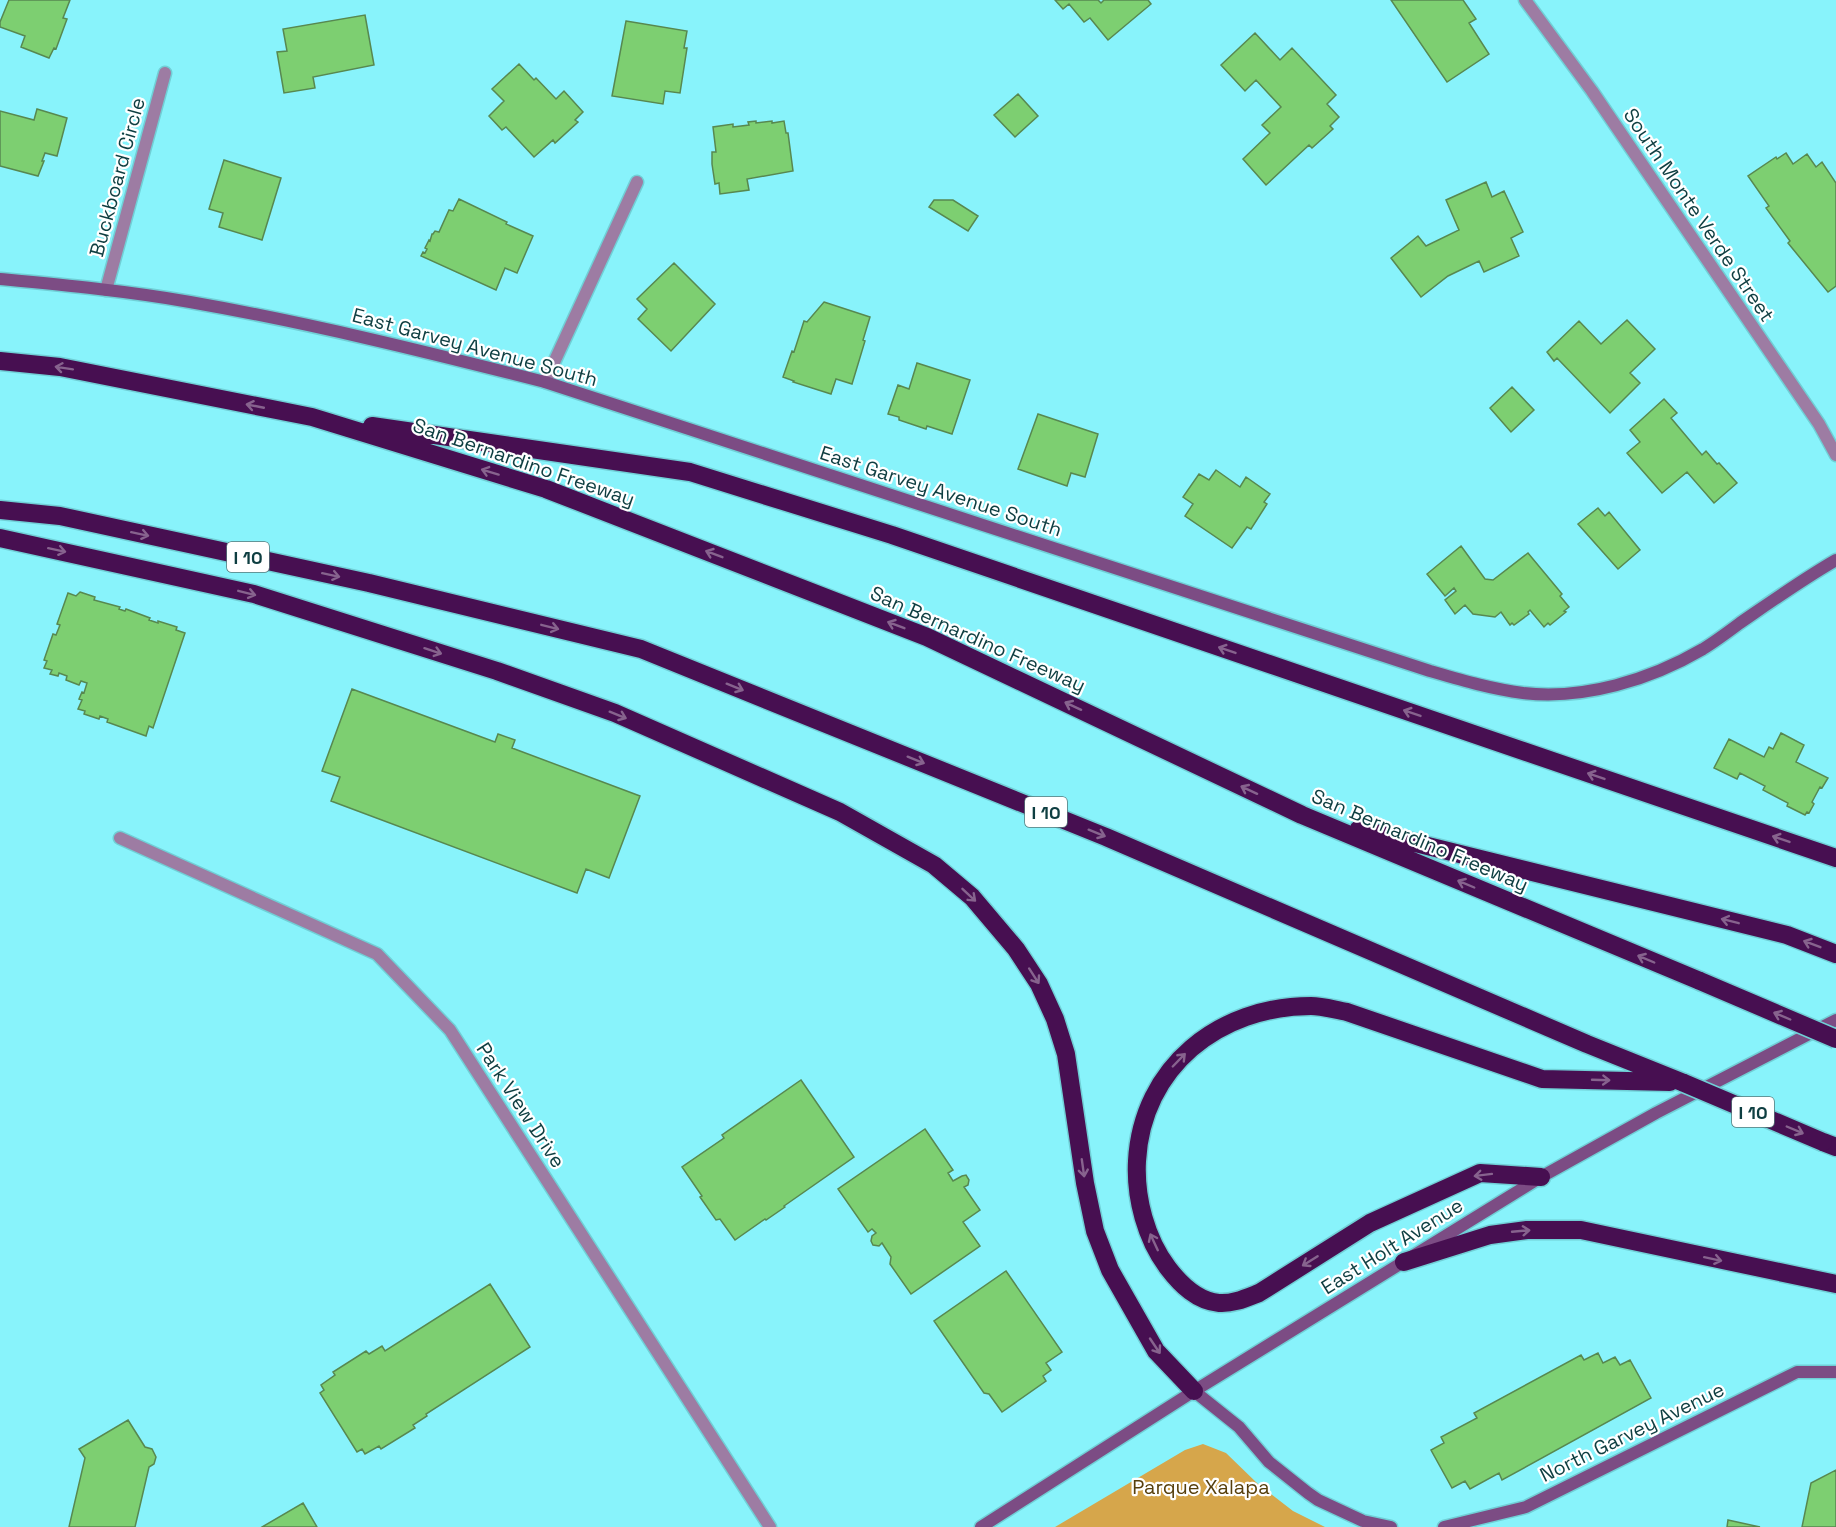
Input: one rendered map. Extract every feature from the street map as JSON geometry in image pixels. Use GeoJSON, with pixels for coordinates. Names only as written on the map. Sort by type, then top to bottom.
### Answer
{"type":"FeatureCollection","features":[{"type":"Feature","properties":{"kind":"highway","name":"San Bernardino Freeway"},"geometry":{"type":"LineString","coordinates":[[0,361],[60,367],[312,417],[546,489],[927,637],[1302,815],[1836,1039]]}},
{"type":"Feature","properties":{"kind":"highway"},"geometry":{"type":"LineString","coordinates":[[312,417],[690,472],[903,539],[1836,858]]}},
{"type":"Feature","properties":{"kind":"highway","name":"I 10"},"geometry":{"type":"LineString","coordinates":[[0,510],[60,516],[345,578],[641,649],[1106,837],[1587,1044],[1829,1145]]}},
{"type":"Feature","properties":{"kind":"highway"},"geometry":{"type":"LineString","coordinates":[[0,537],[254,594],[497,671],[615,713],[840,812],[934,865],[972,897],[1016,949],[1040,984],[1066,1054],[1085,1183],[1095,1231],[1102,1251],[1110,1270],[1156,1351],[1194,1390]]}},
{"type":"Feature","properties":{"kind":"highway"},"geometry":{"type":"LineString","coordinates":[[1302,815],[1787,935],[1836,954]]}},
{"type":"Feature","properties":{"kind":"highway"},"geometry":{"type":"LineString","coordinates":[[1541,1177],[1480,1173],[1370,1223],[1258,1293],[1241,1300],[1220,1303],[1206,1300],[1189,1291],[1164,1262],[1147,1226],[1136,1178],[1140,1132],[1150,1103],[1176,1062],[1200,1040],[1221,1027],[1251,1014],[1281,1007],[1313,1005],[1347,1012],[1542,1078],[1684,1083]]}},
{"type":"Feature","properties":{"kind":"highway"},"geometry":{"type":"LineString","coordinates":[[1404,1262],[1490,1235],[1527,1230],[1581,1230],[1836,1284]]}},
{"type":"Feature","properties":{"kind":"street","name":"South Monte Verde Street"},"geometry":{"type":"LineString","coordinates":[[1525,0],[1612,121],[1819,424],[1836,454]]}},
{"type":"Feature","properties":{"kind":"street","name":"Buckboard Circle"},"geometry":{"type":"LineString","coordinates":[[106,290],[165,73]]}},
{"type":"Feature","properties":{"kind":"street"},"geometry":{"type":"LineString","coordinates":[[545,382],[637,182]]}},
{"type":"Feature","properties":{"kind":"street","name":"East Garvey Avenue South"},"geometry":{"type":"LineString","coordinates":[[0,279],[187,301],[341,331],[545,382],[1476,685],[1524,693],[1573,693],[1623,683],[1663,670],[1703,649],[1836,560]]}},
{"type":"Feature","properties":{"kind":"street","name":"Park View Drive"},"geometry":{"type":"LineString","coordinates":[[120,837],[378,954],[456,1040],[770,1527]]}},
{"type":"Feature","properties":{"kind":"street","name":"East Holt Avenue"},"geometry":{"type":"LineString","coordinates":[[981,1527],[1194,1390],[1541,1177],[1656,1113],[1836,1020]]}},
{"type":"Feature","properties":{"kind":"street","name":"North Garvey Avenue"},"geometry":{"type":"LineString","coordinates":[[1444,1527],[1526,1507],[1797,1372],[1836,1372]]}},
{"type":"Feature","properties":{"kind":"street"},"geometry":{"type":"LineString","coordinates":[[1194,1390],[1239,1427],[1269,1462],[1313,1497],[1363,1521],[1391,1527]]}},
{"type":"Feature","properties":{"kind":"green space","name":"Parque Xalapa"},"geometry":{"type":"Polygon","coordinates":[[[1203,1444],[1226,1453],[1258,1484],[1293,1511],[1325,1527],[1055,1527],[1185,1450],[1203,1444]]]}},
{"type":"Feature","properties":{"kind":"building"},"geometry":{"type":"Polygon","coordinates":[[[9,0],[70,0],[63,18],[67,19],[56,49],[54,48],[49,58],[21,47],[25,36],[0,27],[9,0]]]}},
{"type":"Feature","properties":{"kind":"building"},"geometry":{"type":"Polygon","coordinates":[[[1055,0],[1098,0],[1101,3],[1104,0],[1148,0],[1151,4],[1108,40],[1090,18],[1084,22],[1069,4],[1063,9],[1055,0]]]}},
{"type":"Feature","properties":{"kind":"building"},"geometry":{"type":"Polygon","coordinates":[[[1391,0],[1463,0],[1476,19],[1469,23],[1489,54],[1447,82],[1391,0]]]}},
{"type":"Feature","properties":{"kind":"building"},"geometry":{"type":"Polygon","coordinates":[[[365,15],[374,65],[313,77],[315,88],[284,93],[277,52],[287,51],[283,29],[365,15]]]}},
{"type":"Feature","properties":{"kind":"building"},"geometry":{"type":"Polygon","coordinates":[[[626,21],[687,31],[684,48],[687,48],[680,93],[665,91],[663,104],[612,96],[626,21]]]}},
{"type":"Feature","properties":{"kind":"building"},"geometry":{"type":"Polygon","coordinates":[[[1255,33],[1280,60],[1292,48],[1336,95],[1327,104],[1339,117],[1330,126],[1333,129],[1312,148],[1309,145],[1266,185],[1243,159],[1270,133],[1262,125],[1281,107],[1256,80],[1245,91],[1221,65],[1255,33]]]}},
{"type":"Feature","properties":{"kind":"building"},"geometry":{"type":"Polygon","coordinates":[[[519,64],[556,99],[564,91],[583,112],[575,120],[578,122],[555,143],[553,140],[534,157],[506,127],[502,130],[489,116],[504,101],[492,89],[519,64]]]}},
{"type":"Feature","properties":{"kind":"building"},"geometry":{"type":"Polygon","coordinates":[[[1018,94],[1038,116],[1015,137],[994,115],[1018,94]]]}},
{"type":"Feature","properties":{"kind":"building"},"geometry":{"type":"Polygon","coordinates":[[[37,109],[67,118],[57,156],[45,153],[38,176],[0,166],[0,111],[34,120],[37,109]]]}},
{"type":"Feature","properties":{"kind":"building"},"geometry":{"type":"Polygon","coordinates":[[[756,121],[756,123],[772,121],[772,123],[784,121],[786,133],[788,133],[793,171],[747,179],[749,190],[720,194],[719,183],[715,184],[712,164],[712,152],[716,152],[713,127],[733,124],[733,127],[749,125],[748,122],[756,121]]]}},
{"type":"Feature","properties":{"kind":"building"},"geometry":{"type":"Polygon","coordinates":[[[1786,153],[1793,164],[1807,154],[1816,167],[1822,162],[1836,183],[1836,286],[1828,292],[1788,243],[1790,241],[1766,208],[1769,206],[1748,176],[1786,153]]]}},
{"type":"Feature","properties":{"kind":"building"},"geometry":{"type":"Polygon","coordinates":[[[224,160],[281,178],[262,240],[219,227],[223,213],[209,209],[224,160]]]}},
{"type":"Feature","properties":{"kind":"building"},"geometry":{"type":"Polygon","coordinates":[[[1486,182],[1492,197],[1504,191],[1523,232],[1511,238],[1519,256],[1484,272],[1479,261],[1448,276],[1421,297],[1391,258],[1418,236],[1426,246],[1459,230],[1446,200],[1486,182]]]}},
{"type":"Feature","properties":{"kind":"building"},"geometry":{"type":"Polygon","coordinates":[[[459,199],[533,236],[517,273],[505,268],[496,290],[421,256],[427,249],[425,248],[432,234],[435,231],[439,232],[449,210],[453,211],[459,199]]]}},
{"type":"Feature","properties":{"kind":"building"},"geometry":{"type":"Polygon","coordinates":[[[934,200],[953,200],[978,216],[968,231],[929,207],[934,200]]]}},
{"type":"Feature","properties":{"kind":"building"},"geometry":{"type":"Polygon","coordinates":[[[674,263],[715,304],[671,351],[638,319],[647,309],[637,299],[674,263]]]}},
{"type":"Feature","properties":{"kind":"building"},"geometry":{"type":"Polygon","coordinates":[[[824,302],[870,317],[852,384],[836,379],[831,394],[783,377],[804,321],[807,322],[824,302]]]}},
{"type":"Feature","properties":{"kind":"building"},"geometry":{"type":"Polygon","coordinates":[[[1627,320],[1655,349],[1630,373],[1640,383],[1610,413],[1557,358],[1554,361],[1547,352],[1579,321],[1601,344],[1627,320]]]}},
{"type":"Feature","properties":{"kind":"building"},"geometry":{"type":"Polygon","coordinates":[[[917,363],[970,380],[952,434],[927,426],[926,429],[888,414],[898,385],[909,389],[917,363]]]}},
{"type":"Feature","properties":{"kind":"building"},"geometry":{"type":"Polygon","coordinates":[[[1512,387],[1534,410],[1511,432],[1490,408],[1512,387]]]}},
{"type":"Feature","properties":{"kind":"building"},"geometry":{"type":"Polygon","coordinates":[[[1664,399],[1677,413],[1671,418],[1702,455],[1706,451],[1737,483],[1714,503],[1687,472],[1662,493],[1627,453],[1640,442],[1630,430],[1664,399]]]}},
{"type":"Feature","properties":{"kind":"building"},"geometry":{"type":"Polygon","coordinates":[[[1038,414],[1098,434],[1085,477],[1071,473],[1067,486],[1018,469],[1038,414]]]}},
{"type":"Feature","properties":{"kind":"building"},"geometry":{"type":"Polygon","coordinates":[[[1216,470],[1240,487],[1246,477],[1270,494],[1264,502],[1267,504],[1251,529],[1247,527],[1232,548],[1185,516],[1193,504],[1183,497],[1199,474],[1209,480],[1216,470]]]}},
{"type":"Feature","properties":{"kind":"building"},"geometry":{"type":"Polygon","coordinates":[[[1598,508],[1605,516],[1609,512],[1640,550],[1618,569],[1578,524],[1598,508]]]}},
{"type":"Feature","properties":{"kind":"building"},"geometry":{"type":"Polygon","coordinates":[[[1461,546],[1485,579],[1493,580],[1528,553],[1562,594],[1560,596],[1569,607],[1550,625],[1548,623],[1544,627],[1530,610],[1529,614],[1514,625],[1512,623],[1510,625],[1501,612],[1495,617],[1473,614],[1465,605],[1455,614],[1445,600],[1456,591],[1454,588],[1445,596],[1427,574],[1461,546]]]}},
{"type":"Feature","properties":{"kind":"building"},"geometry":{"type":"Polygon","coordinates":[[[80,592],[95,597],[94,600],[150,618],[149,620],[177,627],[176,630],[185,633],[153,728],[149,726],[146,736],[107,722],[108,719],[100,716],[99,719],[84,714],[85,711],[78,709],[82,700],[79,699],[87,683],[81,681],[79,685],[66,680],[67,676],[59,673],[58,676],[50,674],[52,670],[44,668],[47,661],[44,660],[53,634],[56,635],[60,625],[57,624],[68,593],[76,596],[80,592]]]}},
{"type":"Feature","properties":{"kind":"building"},"geometry":{"type":"Polygon","coordinates":[[[352,689],[495,742],[498,734],[515,740],[512,748],[640,796],[609,878],[586,869],[577,893],[331,801],[340,777],[322,771],[352,689]]]}},
{"type":"Feature","properties":{"kind":"building"},"geometry":{"type":"Polygon","coordinates":[[[1781,733],[1804,745],[1796,762],[1828,778],[1822,788],[1820,787],[1809,813],[1805,815],[1763,790],[1765,786],[1740,773],[1737,779],[1714,768],[1729,739],[1764,757],[1769,747],[1773,749],[1781,733]]]}},
{"type":"Feature","properties":{"kind":"building"},"geometry":{"type":"Polygon","coordinates":[[[801,1080],[854,1157],[735,1240],[720,1219],[716,1220],[682,1167],[724,1138],[722,1135],[801,1080]]]}},
{"type":"Feature","properties":{"kind":"building"},"geometry":{"type":"Polygon","coordinates":[[[925,1129],[953,1170],[948,1173],[953,1181],[966,1175],[969,1180],[968,1185],[964,1187],[980,1210],[963,1222],[980,1246],[911,1294],[890,1264],[891,1257],[882,1243],[879,1246],[873,1245],[872,1236],[876,1233],[872,1229],[868,1232],[838,1189],[925,1129]]]}},
{"type":"Feature","properties":{"kind":"building"},"geometry":{"type":"Polygon","coordinates":[[[1006,1271],[1062,1352],[1046,1363],[1051,1370],[1043,1376],[1046,1381],[1002,1412],[989,1394],[984,1393],[934,1321],[1006,1271]]]}},
{"type":"Feature","properties":{"kind":"building"},"geometry":{"type":"Polygon","coordinates":[[[490,1284],[530,1347],[426,1414],[427,1416],[413,1425],[415,1428],[381,1449],[379,1446],[365,1454],[362,1449],[357,1452],[320,1393],[324,1390],[321,1385],[335,1375],[333,1372],[366,1351],[369,1354],[382,1346],[385,1351],[490,1284]]]}},
{"type":"Feature","properties":{"kind":"building"},"geometry":{"type":"Polygon","coordinates":[[[1598,1353],[1603,1363],[1615,1357],[1620,1365],[1630,1360],[1651,1398],[1502,1480],[1499,1473],[1470,1489],[1465,1481],[1452,1488],[1431,1450],[1444,1443],[1441,1437],[1477,1418],[1474,1413],[1581,1355],[1584,1360],[1598,1353]]]}},
{"type":"Feature","properties":{"kind":"building"},"geometry":{"type":"Polygon","coordinates":[[[128,1420],[145,1447],[152,1449],[156,1457],[154,1464],[149,1467],[135,1527],[69,1527],[85,1458],[79,1449],[128,1420]]]}},
{"type":"Feature","properties":{"kind":"building"},"geometry":{"type":"Polygon","coordinates":[[[1836,1470],[1836,1527],[1802,1527],[1811,1483],[1836,1470]]]}},
{"type":"Feature","properties":{"kind":"building"},"geometry":{"type":"Polygon","coordinates":[[[303,1503],[317,1527],[262,1527],[303,1503]]]}},
{"type":"Feature","properties":{"kind":"building"},"geometry":{"type":"Polygon","coordinates":[[[1728,1520],[1760,1527],[1727,1527],[1728,1520]]]}}]}
